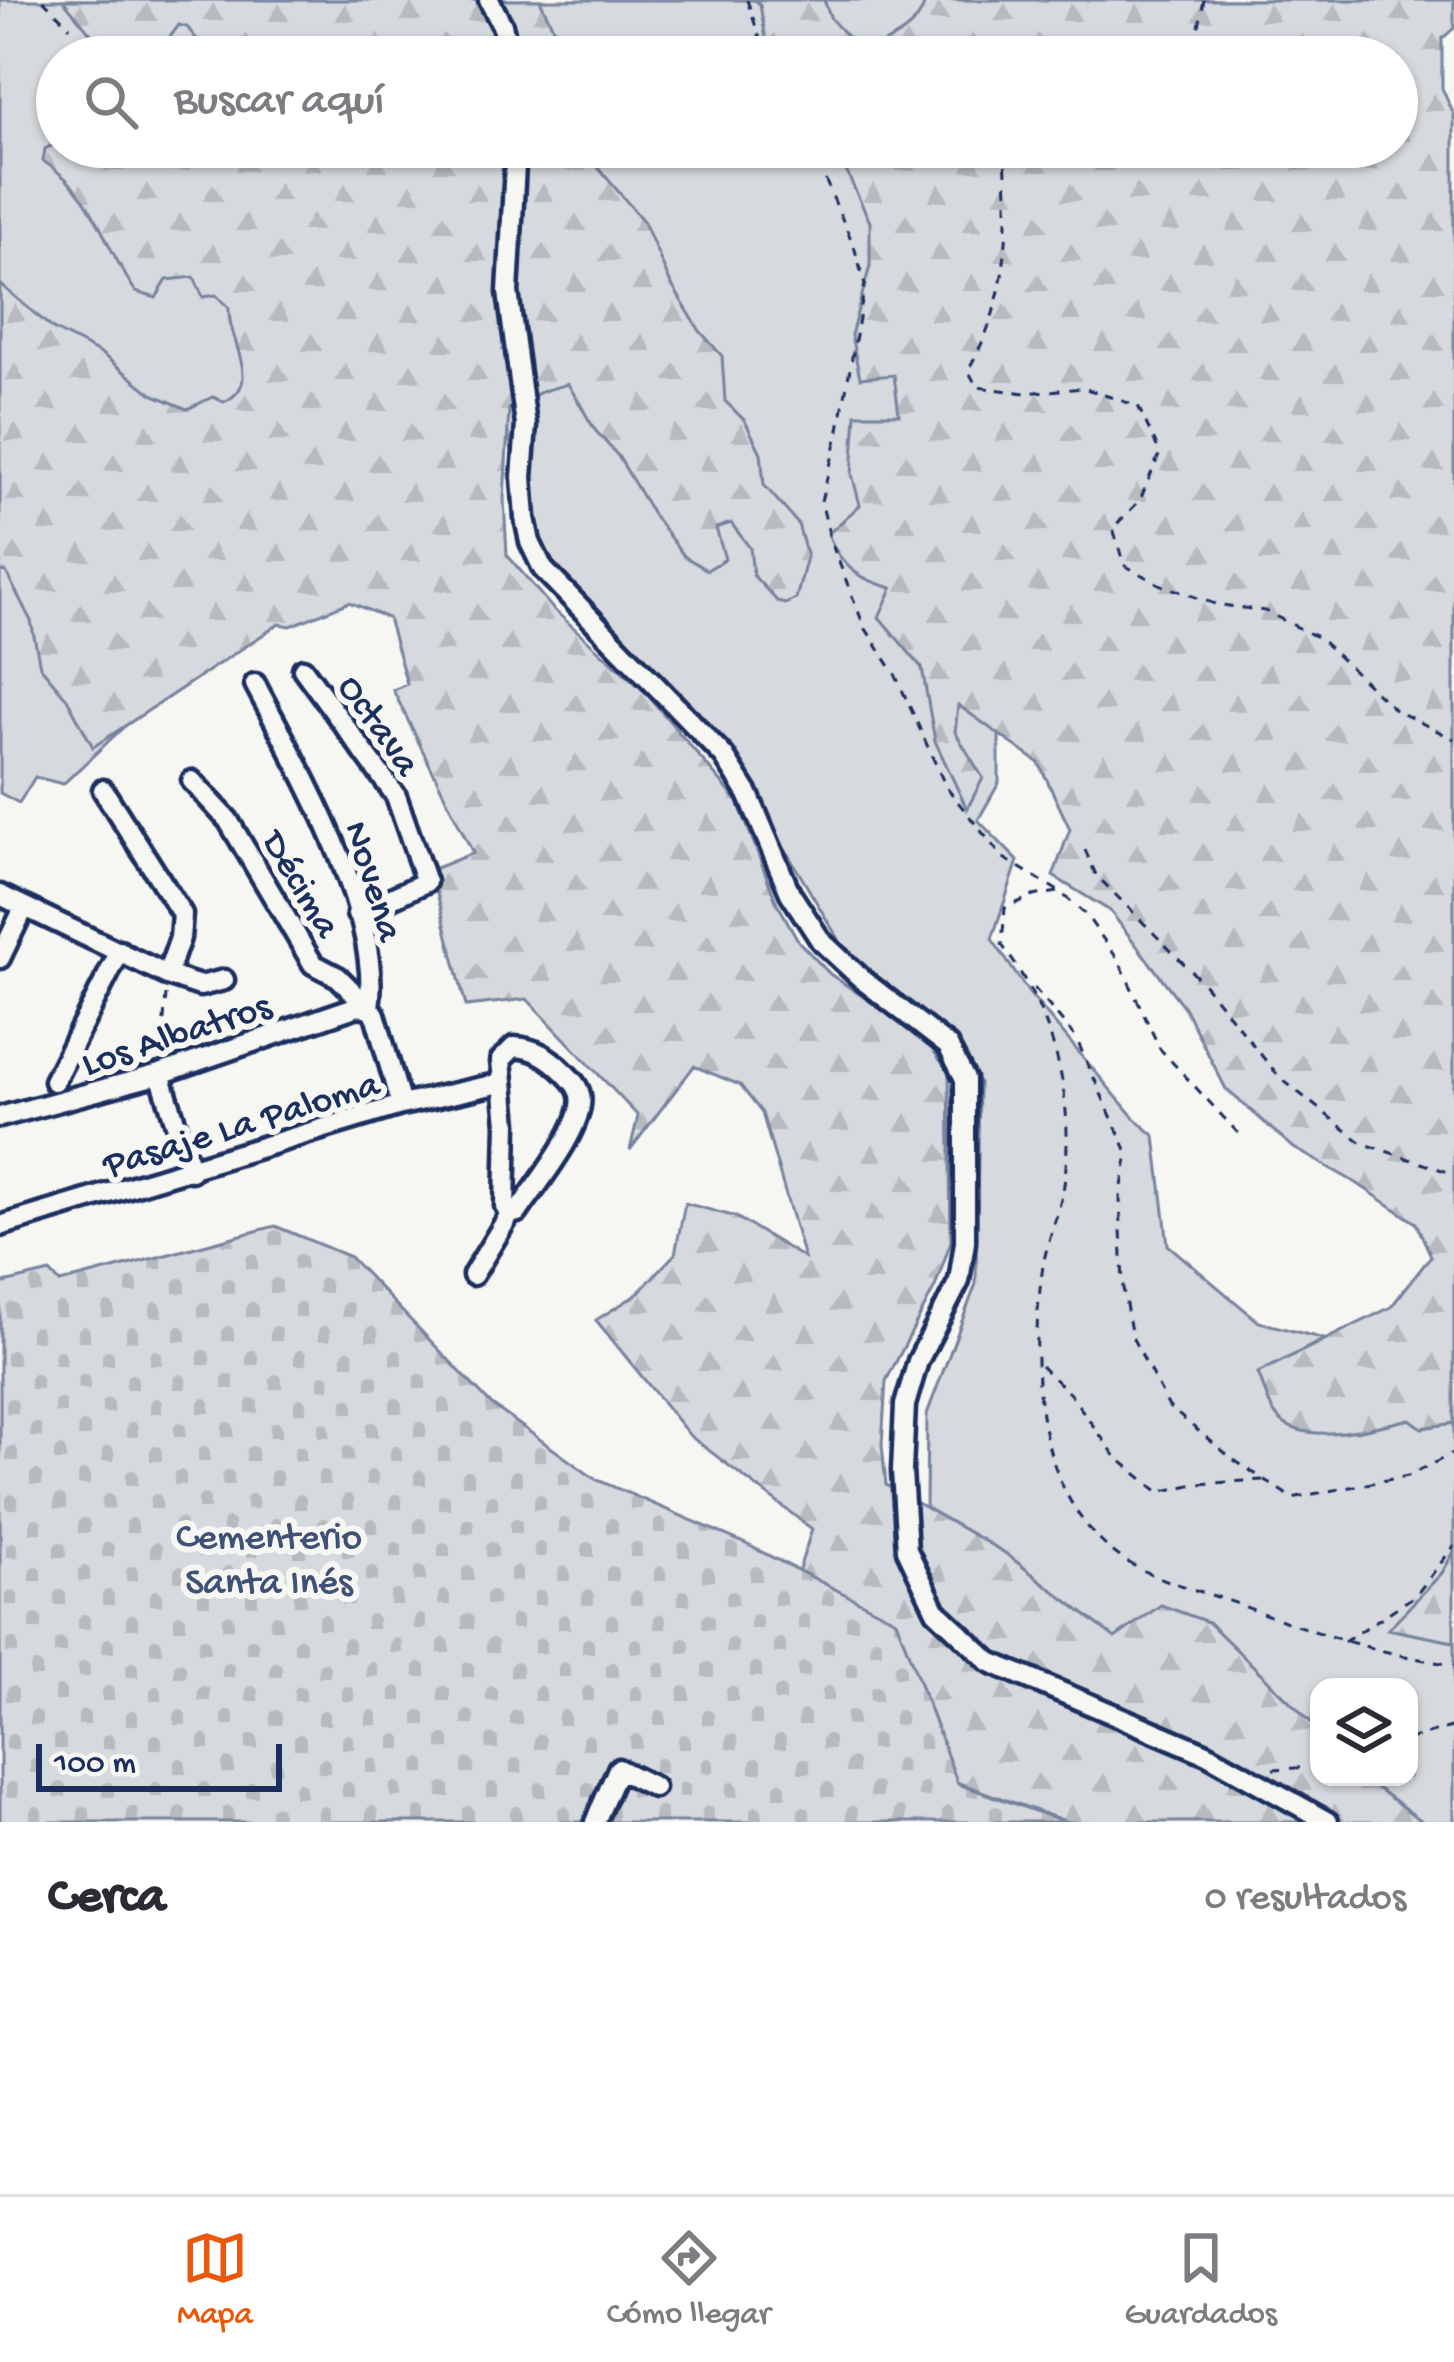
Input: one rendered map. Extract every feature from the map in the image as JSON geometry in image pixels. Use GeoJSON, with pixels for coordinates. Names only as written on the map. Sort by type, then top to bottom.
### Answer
{"type":"FeatureCollection","features":[{"type":"Feature","properties":{"kind":"street"},"geometry":{"type":"LineString","coordinates":[[489,0],[505,36]]}},
{"type":"Feature","properties":{"kind":"street"},"geometry":{"type":"LineString","coordinates":[[515,168],[508,292],[526,425],[522,477],[530,542],[543,569],[724,756],[748,794],[790,893],[821,941],[948,1046],[964,1079],[965,1219],[959,1280],[918,1361],[905,1405],[902,1471],[908,1550],[936,1611],[991,1662],[1207,1754],[1320,1816]]}},
{"type":"Feature","properties":{"kind":"street","name":"Octava"},"geometry":{"type":"LineString","coordinates":[[303,669],[396,796],[426,882],[357,914]]}},
{"type":"Feature","properties":{"kind":"street","name":"Novena"},"geometry":{"type":"LineString","coordinates":[[255,684],[322,814],[348,879],[373,980],[369,1008],[401,1105]]}},
{"type":"Feature","properties":{"kind":"street","name":"Décima"},"geometry":{"type":"LineString","coordinates":[[192,781],[228,820],[313,964],[338,977],[369,1008]]}},
{"type":"Feature","properties":{"kind":"street"},"geometry":{"type":"LineString","coordinates":[[103,790],[182,914],[167,975]]}},
{"type":"Feature","properties":{"kind":"street"},"geometry":{"type":"LineString","coordinates":[[0,895],[167,975],[200,986],[224,980]]}},
{"type":"Feature","properties":{"kind":"street"},"geometry":{"type":"LineString","coordinates":[[0,958],[24,908]]}},
{"type":"Feature","properties":{"kind":"street"},"geometry":{"type":"LineString","coordinates":[[54,1081],[120,951]]}},
{"type":"Feature","properties":{"kind":"street","name":"Los Albatros"},"geometry":{"type":"LineString","coordinates":[[0,1117],[160,1074],[358,1006],[369,1008]]}},
{"type":"Feature","properties":{"kind":"street"},"geometry":{"type":"LineString","coordinates":[[473,1275],[510,1214],[518,1212],[571,1132],[581,1098],[566,1074],[547,1057],[514,1047],[501,1060],[500,1083],[507,1124],[505,1206],[510,1214]]}},
{"type":"Feature","properties":{"kind":"street"},"geometry":{"type":"LineString","coordinates":[[160,1074],[191,1172]]}},
{"type":"Feature","properties":{"kind":"street","name":"Pasaje La Paloma"},"geometry":{"type":"LineString","coordinates":[[0,1226],[401,1105],[500,1083]]}},
{"type":"Feature","properties":{"kind":"street"},"geometry":{"type":"LineString","coordinates":[[595,1822],[618,1769],[654,1787]]}},
{"type":"Feature","properties":{"kind":"path"},"geometry":{"type":"LineString","coordinates":[[43,0],[70,28]]}},
{"type":"Feature","properties":{"kind":"path"},"geometry":{"type":"LineString","coordinates":[[747,0],[759,36]]}},
{"type":"Feature","properties":{"kind":"path"},"geometry":{"type":"LineString","coordinates":[[1202,36],[1204,0]]}},
{"type":"Feature","properties":{"kind":"path"},"geometry":{"type":"LineString","coordinates":[[820,168],[865,285],[821,501],[831,542],[864,626],[895,674],[946,787],[1002,857],[1060,892],[1086,915],[1119,961],[1160,1049],[1239,1133]]}},
{"type":"Feature","properties":{"kind":"path"},"geometry":{"type":"LineString","coordinates":[[1006,168],[1007,255],[990,333],[968,370],[977,387],[1025,393],[1084,388],[1138,406],[1160,453],[1140,500],[1113,528],[1124,565],[1159,584],[1215,604],[1265,611],[1319,638],[1395,710],[1454,739]]}},
{"type":"Feature","properties":{"kind":"path"},"geometry":{"type":"LineString","coordinates":[[1085,850],[1096,875],[1204,982],[1279,1077],[1362,1143],[1454,1174]]}},
{"type":"Feature","properties":{"kind":"path"},"geometry":{"type":"LineString","coordinates":[[1060,892],[1033,896],[1005,908],[1002,945],[1076,1038],[1128,1154],[1120,1197],[1123,1288],[1132,1337],[1168,1407],[1292,1498],[1408,1476],[1454,1454]]}},
{"type":"Feature","properties":{"kind":"path"},"geometry":{"type":"LineString","coordinates":[[160,1074],[167,975]]}},
{"type":"Feature","properties":{"kind":"path"},"geometry":{"type":"LineString","coordinates":[[1029,982],[1051,1030],[1067,1117],[1064,1181],[1043,1265],[1040,1364],[1043,1430],[1068,1497],[1093,1536],[1132,1565],[1344,1642],[1454,1665]]}},
{"type":"Feature","properties":{"kind":"path"},"geometry":{"type":"LineString","coordinates":[[1040,1364],[1071,1395],[1116,1457],[1160,1492],[1195,1484],[1265,1480]]}},
{"type":"Feature","properties":{"kind":"path"},"geometry":{"type":"LineString","coordinates":[[1344,1642],[1416,1595],[1454,1546]]}},
{"type":"Feature","properties":{"kind":"path"},"geometry":{"type":"LineString","coordinates":[[1418,1736],[1454,1726]]}},
{"type":"Feature","properties":{"kind":"path"},"geometry":{"type":"LineString","coordinates":[[1266,1770],[1310,1768]]}},
{"type":"Feature","properties":{"kind":"green space"},"geometry":{"type":"Polygon","coordinates":[[[0,0],[1386,0],[1277,36],[36,36],[36,168],[1000,168],[999,783],[978,820],[1018,861],[992,939],[1029,993],[1135,1119],[1155,1136],[1168,1245],[1259,1322],[1324,1339],[1259,1373],[1357,1431],[1410,1419],[1422,1428],[1454,1423],[1454,1552],[1442,1573],[1389,1629],[1454,1642],[1454,1822],[1423,1822],[1374,1786],[1418,1786],[1418,1678],[1310,1678],[1310,1721],[1208,1622],[1115,1639],[1005,1553],[926,1508],[927,1414],[976,1284],[979,1082],[935,1022],[846,952],[730,757],[548,569],[529,523],[503,412],[144,708],[63,784],[35,777],[19,803],[0,793],[0,0]]]}},
{"type":"Feature","properties":{"kind":"green space"},"geometry":{"type":"Polygon","coordinates":[[[63,0],[540,0],[557,36],[194,36],[179,25],[171,36],[93,36],[63,0]]]}},
{"type":"Feature","properties":{"kind":"green space"},"geometry":{"type":"Polygon","coordinates":[[[755,0],[824,0],[831,19],[846,36],[765,36],[755,0]]]}},
{"type":"Feature","properties":{"kind":"green space"},"geometry":{"type":"Polygon","coordinates":[[[925,0],[1454,0],[1454,28],[1442,39],[1442,88],[1454,115],[1454,1423],[1422,1428],[1410,1419],[1322,1433],[1290,1427],[1278,1418],[1258,1373],[1391,1307],[1431,1256],[1416,1223],[1294,1148],[1226,1089],[1184,1007],[1110,911],[1053,876],[1070,829],[1039,763],[958,705],[955,732],[983,778],[967,809],[935,741],[922,668],[879,617],[892,588],[852,570],[828,534],[860,505],[852,474],[856,414],[899,414],[894,375],[860,378],[851,335],[870,266],[870,222],[845,168],[1418,168],[1418,36],[896,36],[917,19],[925,0]]]}},
{"type":"Feature","properties":{"kind":"green space"},"geometry":{"type":"Polygon","coordinates":[[[53,168],[598,168],[644,222],[670,282],[700,331],[722,356],[725,401],[745,421],[761,453],[764,485],[798,524],[807,557],[796,599],[778,602],[753,575],[750,548],[731,523],[716,528],[725,559],[707,570],[684,556],[568,384],[509,409],[504,500],[507,555],[553,609],[644,691],[738,802],[776,901],[799,942],[830,974],[926,1040],[949,1073],[951,1241],[935,1287],[886,1381],[882,1445],[886,1485],[1005,1553],[1115,1638],[1161,1605],[1208,1622],[1310,1721],[1310,1786],[1374,1786],[1423,1822],[1068,1822],[956,1782],[778,1634],[812,1529],[690,1436],[596,1320],[636,1295],[675,1254],[685,1203],[736,1217],[804,1258],[762,1113],[740,1085],[694,1066],[630,1150],[638,1116],[527,999],[466,1006],[431,870],[473,853],[393,690],[407,684],[388,618],[349,602],[291,626],[279,624],[93,747],[66,697],[40,666],[31,621],[6,572],[0,571],[0,284],[53,329],[103,355],[152,394],[187,409],[213,397],[224,402],[236,394],[243,373],[229,308],[216,295],[203,297],[194,277],[167,280],[156,298],[136,292],[76,189],[53,168]]]}},
{"type":"Feature","properties":{"kind":"green space","name":"Cementerio Santa Inés"},"geometry":{"type":"Polygon","coordinates":[[[275,1226],[350,1257],[492,1405],[595,1479],[742,1542],[896,1620],[958,1784],[1066,1822],[0,1822],[0,1284],[50,1272],[60,1283],[275,1226]]]}},
{"type":"Feature","properties":{"kind":"green space"},"geometry":{"type":"Polygon","coordinates":[[[1454,1552],[1454,1642],[1388,1629],[1442,1573],[1454,1552]]]}}]}
